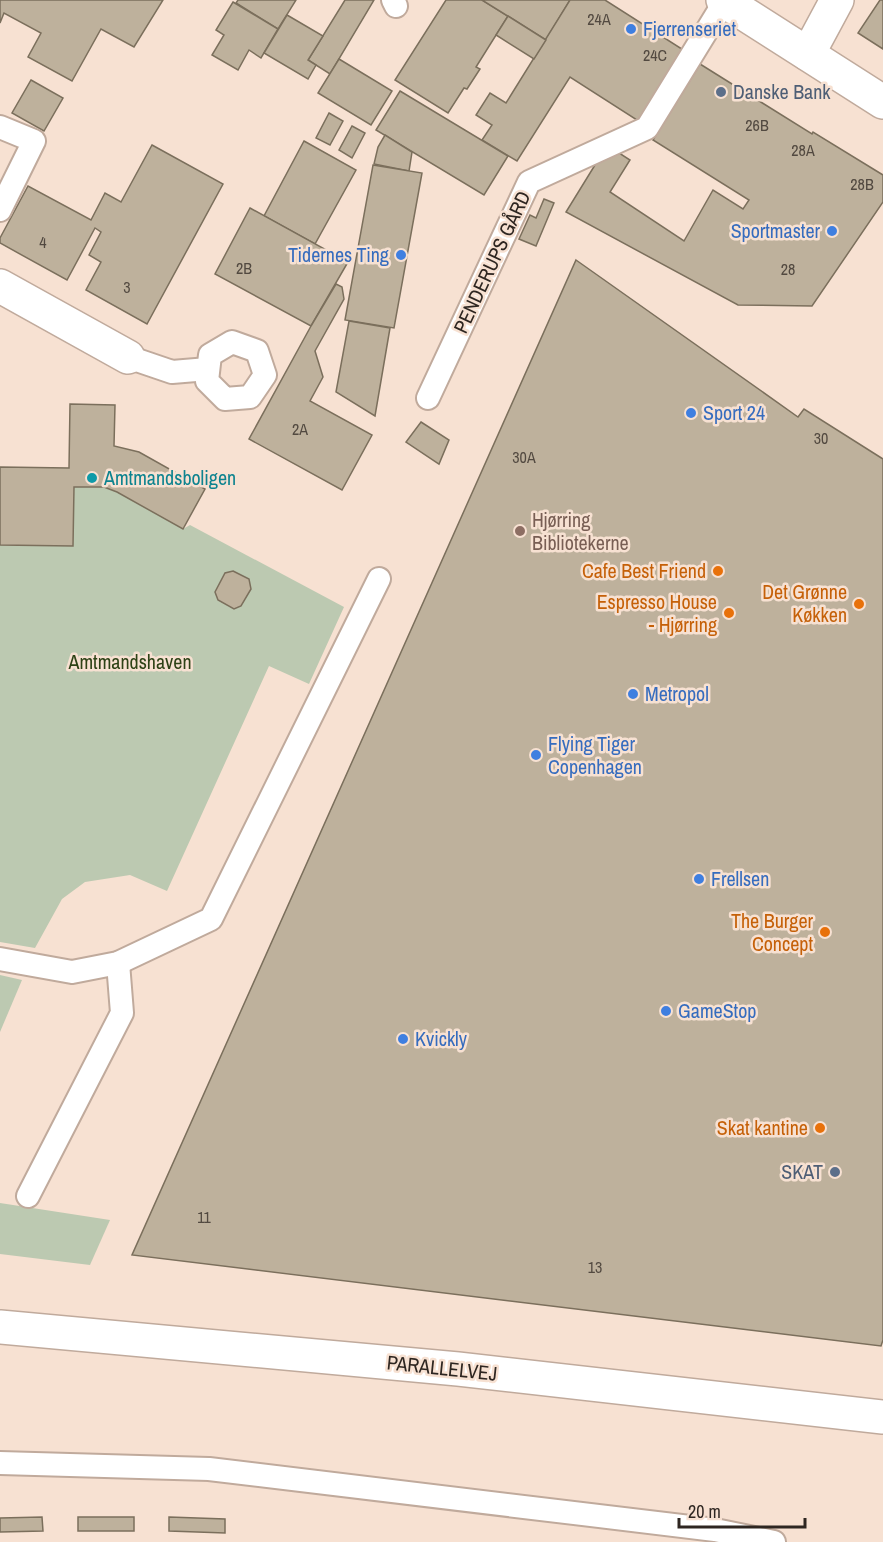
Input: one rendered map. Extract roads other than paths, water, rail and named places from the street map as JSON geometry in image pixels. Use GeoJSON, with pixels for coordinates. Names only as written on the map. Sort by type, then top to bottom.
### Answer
{"type":"FeatureCollection","features":[{"type":"Feature","properties":{"kind":"main road"},"geometry":{"type":"LineString","coordinates":[[724,0],[883,102]]}},
{"type":"Feature","properties":{"kind":"main road"},"geometry":{"type":"LineString","coordinates":[[808,54],[837,0]]}},
{"type":"Feature","properties":{"kind":"main road"},"geometry":{"type":"LineString","coordinates":[[0,286],[128,357]]}},
{"type":"Feature","properties":{"kind":"main road","name":"PARALLELVEJ"},"geometry":{"type":"LineString","coordinates":[[0,1327],[458,1369],[883,1417]]}},
{"type":"Feature","properties":{"kind":"lane","name":"PENDERUPS GÅRD"},"geometry":{"type":"LineString","coordinates":[[428,398],[529,182],[647,128],[724,0]]}},
{"type":"Feature","properties":{"kind":"lane"},"geometry":{"type":"LineString","coordinates":[[0,127],[34,141],[0,210]]}},
{"type":"Feature","properties":{"kind":"lane"},"geometry":{"type":"LineString","coordinates":[[128,357],[172,372],[208,369]]}},
{"type":"Feature","properties":{"kind":"lane"},"geometry":{"type":"LineString","coordinates":[[0,958],[72,972],[118,963],[211,919],[379,579]]}},
{"type":"Feature","properties":{"kind":"lane"},"geometry":{"type":"LineString","coordinates":[[28,1196],[122,1013],[118,963]]}},
{"type":"Feature","properties":{"kind":"lane"},"geometry":{"type":"LineString","coordinates":[[0,1463],[209,1469],[715,1530],[774,1542]]}},
{"type":"Feature","properties":{"kind":"place","name":"Fjerrenseriet"},"geometry":{"type":"Point","coordinates":[631,29]}},
{"type":"Feature","properties":{"kind":"place","name":"Danske Bank"},"geometry":{"type":"Point","coordinates":[721,92]}},
{"type":"Feature","properties":{"kind":"place","name":"Sportmaster"},"geometry":{"type":"Point","coordinates":[832,231]}},
{"type":"Feature","properties":{"kind":"place","name":"Tidernes Ting"},"geometry":{"type":"Point","coordinates":[401,255]}},
{"type":"Feature","properties":{"kind":"place","name":"Sport 24"},"geometry":{"type":"Point","coordinates":[691,413]}},
{"type":"Feature","properties":{"kind":"place","name":"Amtmandsboligen"},"geometry":{"type":"Point","coordinates":[92,478]}},
{"type":"Feature","properties":{"kind":"place","name":"Hjørring Bibliotekerne"},"geometry":{"type":"Point","coordinates":[520,531]}},
{"type":"Feature","properties":{"kind":"place","name":"Cafe Best Friend"},"geometry":{"type":"Point","coordinates":[718,571]}},
{"type":"Feature","properties":{"kind":"place","name":"Det Grønne Køkken"},"geometry":{"type":"Point","coordinates":[859,604]}},
{"type":"Feature","properties":{"kind":"place","name":"Espresso House - Hjørring"},"geometry":{"type":"Point","coordinates":[729,613]}},
{"type":"Feature","properties":{"kind":"place","name":"Metropol"},"geometry":{"type":"Point","coordinates":[633,694]}},
{"type":"Feature","properties":{"kind":"place","name":"Flying Tiger Copenhagen"},"geometry":{"type":"Point","coordinates":[536,755]}},
{"type":"Feature","properties":{"kind":"place","name":"Frellsen"},"geometry":{"type":"Point","coordinates":[699,879]}},
{"type":"Feature","properties":{"kind":"place","name":"The Burger Concept"},"geometry":{"type":"Point","coordinates":[825,932]}},
{"type":"Feature","properties":{"kind":"place","name":"GameStop"},"geometry":{"type":"Point","coordinates":[666,1011]}},
{"type":"Feature","properties":{"kind":"place","name":"Kvickly"},"geometry":{"type":"Point","coordinates":[403,1039]}},
{"type":"Feature","properties":{"kind":"place","name":"Skat kantine"},"geometry":{"type":"Point","coordinates":[820,1128]}},
{"type":"Feature","properties":{"kind":"place","name":"SKAT"},"geometry":{"type":"Point","coordinates":[835,1172]}},
{"type":"Feature","properties":{"kind":"park label","name":"Amtmandshaven"},"geometry":{"type":"Point","coordinates":[130,662]}}]}
